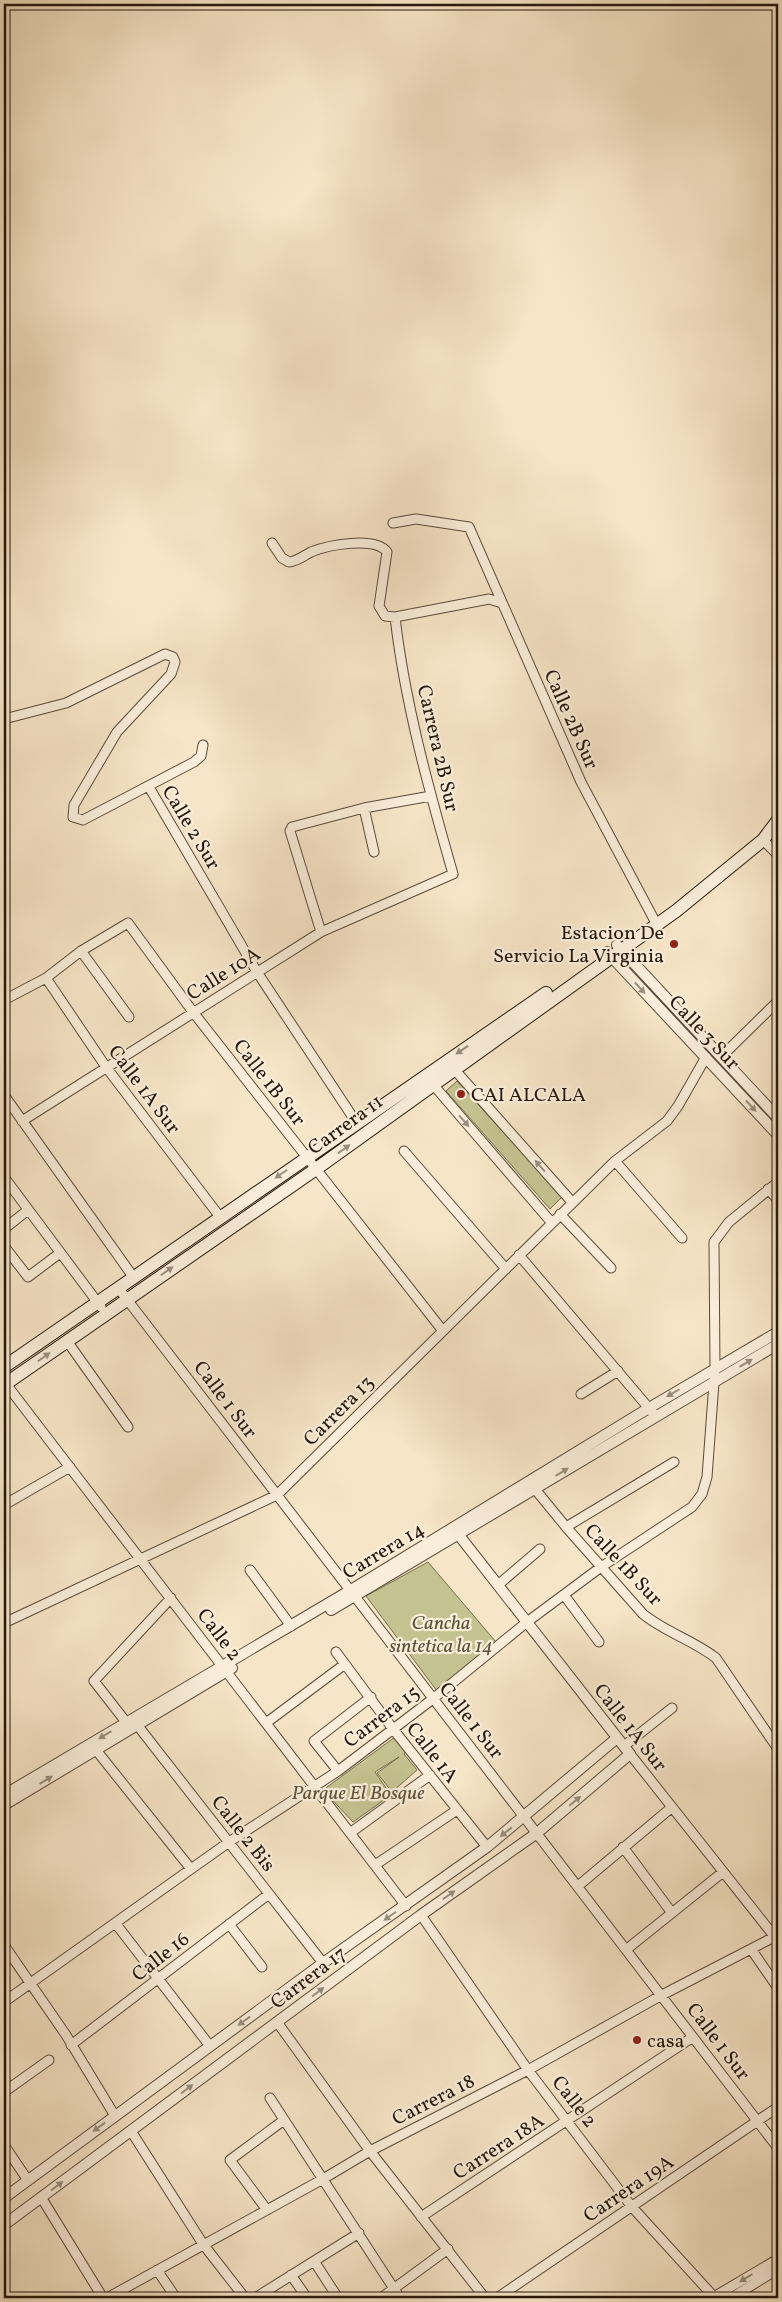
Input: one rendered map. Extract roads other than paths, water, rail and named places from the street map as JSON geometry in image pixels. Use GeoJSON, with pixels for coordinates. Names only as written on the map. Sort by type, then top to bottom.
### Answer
{"type":"FeatureCollection","features":[{"type":"Feature","properties":{"kind":"main road","name":"Carrera 11"},"geometry":{"type":"LineString","coordinates":[[4,1367],[102,1308],[316,1169],[429,1080],[704,887],[763,840],[778,820]]}},
{"type":"Feature","properties":{"kind":"main road","name":"Carrera 11"},"geometry":{"type":"LineString","coordinates":[[123,1294],[134,1278],[220,1217],[356,1122],[429,1080],[454,1069],[614,951]]}},
{"type":"Feature","properties":{"kind":"main road","name":"Carrera 11"},"geometry":{"type":"LineString","coordinates":[[5,1384],[67,1341],[102,1308]]}},
{"type":"Feature","properties":{"kind":"street","name":"Calle 2B Sur"},"geometry":{"type":"LineString","coordinates":[[393,523],[416,519],[469,526],[580,782],[655,922]]}},
{"type":"Feature","properties":{"kind":"street"},"geometry":{"type":"LineString","coordinates":[[272,543],[282,558],[289,562],[332,546],[372,543],[383,547],[387,552],[379,606],[385,616],[395,617],[489,599],[502,603]]}},
{"type":"Feature","properties":{"kind":"street","name":"Carrera 2B Sur"},"geometry":{"type":"LineString","coordinates":[[395,617],[407,693],[431,796],[453,874]]}},
{"type":"Feature","properties":{"kind":"street","name":"Calle 2 Sur"},"geometry":{"type":"LineString","coordinates":[[4,720],[66,703],[165,654],[173,657],[175,662],[170,674],[117,732],[74,805],[73,817],[83,820],[140,789],[149,787],[257,972],[356,1122]]}},
{"type":"Feature","properties":{"kind":"street"},"geometry":{"type":"LineString","coordinates":[[149,787],[194,762],[201,756],[203,744]]}},
{"type":"Feature","properties":{"kind":"street"},"geometry":{"type":"LineString","coordinates":[[321,932],[290,831],[292,827],[364,808],[431,796]]}},
{"type":"Feature","properties":{"kind":"street"},"geometry":{"type":"LineString","coordinates":[[364,808],[374,852]]}},
{"type":"Feature","properties":{"kind":"street"},"geometry":{"type":"LineString","coordinates":[[763,840],[778,855]]}},
{"type":"Feature","properties":{"kind":"street","name":"Calle 10A"},"geometry":{"type":"LineString","coordinates":[[22,1121],[321,932],[453,874]]}},
{"type":"Feature","properties":{"kind":"street","name":"Calle 1B Sur"},"geometry":{"type":"LineString","coordinates":[[81,951],[128,923],[193,1012],[443,1331]]}},
{"type":"Feature","properties":{"kind":"street"},"geometry":{"type":"LineString","coordinates":[[4,1000],[46,978],[81,951],[129,1017]]}},
{"type":"Feature","properties":{"kind":"street","name":"Calle 3 Sur"},"geometry":{"type":"LineString","coordinates":[[614,951],[721,1057],[778,1118]]}},
{"type":"Feature","properties":{"kind":"street","name":"Calle 3 Sur"},"geometry":{"type":"LineString","coordinates":[[614,951],[706,1058],[778,1135]]}},
{"type":"Feature","properties":{"kind":"street","name":"Calle 1A Sur"},"geometry":{"type":"LineString","coordinates":[[46,978],[106,1067],[220,1217]]}},
{"type":"Feature","properties":{"kind":"street"},"geometry":{"type":"LineString","coordinates":[[721,1057],[778,1000]]}},
{"type":"Feature","properties":{"kind":"street","name":"Carrera 13"},"geometry":{"type":"LineString","coordinates":[[4,1623],[277,1495],[572,1202],[639,1140],[667,1121],[706,1058]]}},
{"type":"Feature","properties":{"kind":"street"},"geometry":{"type":"LineString","coordinates":[[454,1069],[572,1202]]}},
{"type":"Feature","properties":{"kind":"street"},"geometry":{"type":"LineString","coordinates":[[429,1080],[552,1222]]}},
{"type":"Feature","properties":{"kind":"street"},"geometry":{"type":"LineString","coordinates":[[4,1095],[134,1278]]}},
{"type":"Feature","properties":{"kind":"street"},"geometry":{"type":"LineString","coordinates":[[404,1151],[506,1269]]}},
{"type":"Feature","properties":{"kind":"street"},"geometry":{"type":"LineString","coordinates":[[615,1161],[682,1238]]}},
{"type":"Feature","properties":{"kind":"street"},"geometry":{"type":"LineString","coordinates":[[4,1177],[102,1308]]}},
{"type":"Feature","properties":{"kind":"street","name":"Carrera 15"},"geometry":{"type":"LineString","coordinates":[[4,2002],[229,1842],[338,1772],[434,1698],[527,1622],[601,1568],[692,1507],[702,1494],[707,1477],[715,1382],[714,1242],[730,1222],[778,1182]]}},
{"type":"Feature","properties":{"kind":"street"},"geometry":{"type":"LineString","coordinates":[[768,1189],[778,1200]]}},
{"type":"Feature","properties":{"kind":"street"},"geometry":{"type":"LineString","coordinates":[[4,1230],[28,1210]]}},
{"type":"Feature","properties":{"kind":"street"},"geometry":{"type":"LineString","coordinates":[[560,1214],[611,1268]]}},
{"type":"Feature","properties":{"kind":"street"},"geometry":{"type":"LineString","coordinates":[[4,1246],[28,1277],[60,1253]]}},
{"type":"Feature","properties":{"kind":"street"},"geometry":{"type":"LineString","coordinates":[[519,1255],[652,1412]]}},
{"type":"Feature","properties":{"kind":"street","name":"Calle 1 Sur"},"geometry":{"type":"LineString","coordinates":[[123,1294],[778,2148]]}},
{"type":"Feature","properties":{"kind":"street","name":"Carrera 14"},"geometry":{"type":"LineString","coordinates":[[4,1795],[126,1722],[224,1669],[353,1593],[652,1412],[715,1369],[778,1332]]}},
{"type":"Feature","properties":{"kind":"street"},"geometry":{"type":"LineString","coordinates":[[67,1341],[128,1426]]}},
{"type":"Feature","properties":{"kind":"street","name":"Carrera 14"},"geometry":{"type":"LineString","coordinates":[[652,1412],[715,1382],[778,1344]]}},
{"type":"Feature","properties":{"kind":"street"},"geometry":{"type":"LineString","coordinates":[[581,1394],[618,1371]]}},
{"type":"Feature","properties":{"kind":"street","name":"Calle 2"},"geometry":{"type":"LineString","coordinates":[[5,1384],[406,1906]]}},
{"type":"Feature","properties":{"kind":"street"},"geometry":{"type":"LineString","coordinates":[[566,1527],[674,1462]]}},
{"type":"Feature","properties":{"kind":"street"},"geometry":{"type":"LineString","coordinates":[[4,1505],[70,1467]]}},
{"type":"Feature","properties":{"kind":"street","name":"Calle 1B Sur"},"geometry":{"type":"LineString","coordinates":[[532,1485],[601,1568],[643,1614],[658,1626],[704,1649],[716,1658],[778,1748]]}},
{"type":"Feature","properties":{"kind":"street","name":"Carrera 14"},"geometry":{"type":"LineString","coordinates":[[416,1555],[458,1534],[532,1485]]}},
{"type":"Feature","properties":{"kind":"street","name":"Calle 1A Sur"},"geometry":{"type":"LineString","coordinates":[[458,1534],[671,1808],[777,1938]]}},
{"type":"Feature","properties":{"kind":"street"},"geometry":{"type":"LineString","coordinates":[[498,1585],[540,1549]]}},
{"type":"Feature","properties":{"kind":"street"},"geometry":{"type":"LineString","coordinates":[[250,1570],[291,1626]]}},
{"type":"Feature","properties":{"kind":"street","name":"Carrera 14"},"geometry":{"type":"LineString","coordinates":[[4,1806],[138,1726],[291,1626],[353,1593]]}},
{"type":"Feature","properties":{"kind":"street"},"geometry":{"type":"LineString","coordinates":[[564,1595],[599,1642]]}},
{"type":"Feature","properties":{"kind":"street"},"geometry":{"type":"LineString","coordinates":[[126,1722],[94,1681],[171,1598]]}},
{"type":"Feature","properties":{"kind":"street","name":"Calle 1A"},"geometry":{"type":"LineString","coordinates":[[336,1652],[393,1729],[487,1847]]}},
{"type":"Feature","properties":{"kind":"street"},"geometry":{"type":"LineString","coordinates":[[266,1723],[345,1664]]}},
{"type":"Feature","properties":{"kind":"street"},"geometry":{"type":"LineString","coordinates":[[338,1772],[314,1741],[371,1697]]}},
{"type":"Feature","properties":{"kind":"street"},"geometry":{"type":"LineString","coordinates":[[627,1750],[672,1708]]}},
{"type":"Feature","properties":{"kind":"street","name":"Calle 2 Bis"},"geometry":{"type":"LineString","coordinates":[[138,1726],[323,1962]]}},
{"type":"Feature","properties":{"kind":"street","name":"Carrera 17"},"geometry":{"type":"LineString","coordinates":[[4,2198],[27,2179],[323,1962],[406,1906],[487,1847],[617,1738]]}},
{"type":"Feature","properties":{"kind":"street"},"geometry":{"type":"LineString","coordinates":[[96,1750],[191,1870]]}},
{"type":"Feature","properties":{"kind":"street","name":"Carrera 17"},"geometry":{"type":"LineString","coordinates":[[4,2225],[421,1915],[537,1832],[627,1750]]}},
{"type":"Feature","properties":{"kind":"street"},"geometry":{"type":"LineString","coordinates":[[350,1833],[430,1775]]}},
{"type":"Feature","properties":{"kind":"street"},"geometry":{"type":"LineString","coordinates":[[578,1886],[671,1808]]}},
{"type":"Feature","properties":{"kind":"street"},"geometry":{"type":"LineString","coordinates":[[375,1865],[457,1810]]}},
{"type":"Feature","properties":{"kind":"street"},"geometry":{"type":"LineString","coordinates":[[623,1847],[672,1912]]}},
{"type":"Feature","properties":{"kind":"street"},"geometry":{"type":"LineString","coordinates":[[627,1949],[723,1872]]}},
{"type":"Feature","properties":{"kind":"street","name":"Calle 16"},"geometry":{"type":"LineString","coordinates":[[71,2045],[269,1894]]}},
{"type":"Feature","properties":{"kind":"street","name":"Calle 2"},"geometry":{"type":"LineString","coordinates":[[421,1915],[528,2070],[569,2121],[632,2207],[714,2298]]}},
{"type":"Feature","properties":{"kind":"street"},"geometry":{"type":"LineString","coordinates":[[116,1924],[210,2046]]}},
{"type":"Feature","properties":{"kind":"street"},"geometry":{"type":"LineString","coordinates":[[229,1924],[262,1967]]}},
{"type":"Feature","properties":{"kind":"street","name":"Carrera 18"},"geometry":{"type":"LineString","coordinates":[[105,2298],[323,2179],[370,2151],[528,2070],[751,1949],[777,1938]]}},
{"type":"Feature","properties":{"kind":"street"},"geometry":{"type":"LineString","coordinates":[[4,1945],[71,2045],[115,2116]]}},
{"type":"Feature","properties":{"kind":"street"},"geometry":{"type":"LineString","coordinates":[[751,1949],[778,1988]]}},
{"type":"Feature","properties":{"kind":"street"},"geometry":{"type":"LineString","coordinates":[[277,2022],[370,2151],[485,2298]]}},
{"type":"Feature","properties":{"kind":"street","name":"Carrera 18A"},"geometry":{"type":"LineString","coordinates":[[421,2217],[569,2121],[693,2037]]}},
{"type":"Feature","properties":{"kind":"street"},"geometry":{"type":"LineString","coordinates":[[4,2092],[49,2060]]}},
{"type":"Feature","properties":{"kind":"street"},"geometry":{"type":"LineString","coordinates":[[270,2098],[400,2298]]}},
{"type":"Feature","properties":{"kind":"street","name":"Carrera 19A"},"geometry":{"type":"LineString","coordinates":[[497,2298],[778,2107]]}},
{"type":"Feature","properties":{"kind":"street"},"geometry":{"type":"LineString","coordinates":[[267,2210],[230,2160],[284,2120]]}},
{"type":"Feature","properties":{"kind":"street"},"geometry":{"type":"LineString","coordinates":[[131,2131],[203,2244],[245,2298]]}},
{"type":"Feature","properties":{"kind":"street"},"geometry":{"type":"LineString","coordinates":[[4,2145],[27,2179]]}},
{"type":"Feature","properties":{"kind":"street"},"geometry":{"type":"LineString","coordinates":[[41,2198],[105,2298]]}},
{"type":"Feature","properties":{"kind":"street"},"geometry":{"type":"LineString","coordinates":[[255,2298],[358,2234]]}},
{"type":"Feature","properties":{"kind":"street"},"geometry":{"type":"LineString","coordinates":[[381,2298],[448,2249]]}},
{"type":"Feature","properties":{"kind":"street"},"geometry":{"type":"LineString","coordinates":[[714,2298],[778,2259]]}},
{"type":"Feature","properties":{"kind":"street"},"geometry":{"type":"LineString","coordinates":[[314,2261],[338,2298]]}},
{"type":"Feature","properties":{"kind":"street"},"geometry":{"type":"LineString","coordinates":[[731,2298],[778,2269]]}},
{"type":"Feature","properties":{"kind":"street"},"geometry":{"type":"LineString","coordinates":[[157,2270],[176,2298]]}},
{"type":"Feature","properties":{"kind":"street"},"geometry":{"type":"LineString","coordinates":[[291,2275],[307,2298]]}},
{"type":"Feature","properties":{"kind":"place","name":"Estacion De Servicio La Virginia"},"geometry":{"type":"Point","coordinates":[674,944]}},
{"type":"Feature","properties":{"kind":"place","name":"CAI ALCALA"},"geometry":{"type":"Point","coordinates":[461,1094]}},
{"type":"Feature","properties":{"kind":"place","name":"casa"},"geometry":{"type":"Point","coordinates":[637,2040]}},
{"type":"Feature","properties":{"kind":"park label","name":"Cancha sintetica la 14"},"geometry":{"type":"Point","coordinates":[441,1634]}},
{"type":"Feature","properties":{"kind":"park label","name":"Parque El Bosque"},"geometry":{"type":"Point","coordinates":[358,1792]}}]}
